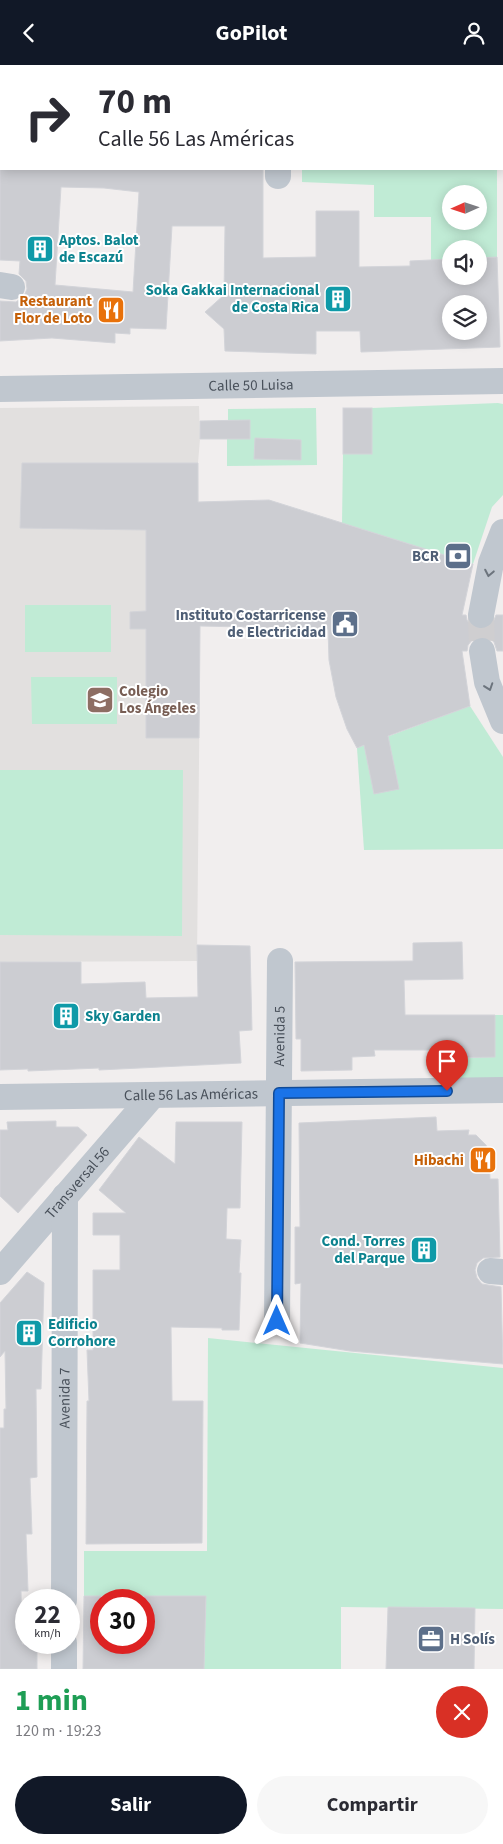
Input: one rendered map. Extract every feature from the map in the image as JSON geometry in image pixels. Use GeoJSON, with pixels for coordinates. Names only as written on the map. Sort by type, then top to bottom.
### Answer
{"type":"FeatureCollection","features":[{"type":"Feature","properties":{"kind":"street","name":"Calle 50 Luisa"},"geometry":{"type":"LineString","coordinates":[[0,389],[503,381]]}},
{"type":"Feature","properties":{"kind":"street"},"geometry":{"type":"LineString","coordinates":[[481,615],[491,563],[503,533]]}},
{"type":"Feature","properties":{"kind":"street"},"geometry":{"type":"LineString","coordinates":[[482,651],[487,682],[503,721]]}},
{"type":"Feature","properties":{"kind":"street","name":"Avenida 5"},"geometry":{"type":"LineString","coordinates":[[277,1321],[280,961]]}},
{"type":"Feature","properties":{"kind":"street","name":"Calle 56 Las Américas"},"geometry":{"type":"LineString","coordinates":[[0,1097],[503,1090]]}},
{"type":"Feature","properties":{"kind":"street","name":"Transversal 56"},"geometry":{"type":"LineString","coordinates":[[0,1272],[153,1095]]}},
{"type":"Feature","properties":{"kind":"street","name":"Avenida 7"},"geometry":{"type":"LineString","coordinates":[[64,1196],[64,1589]]}},
{"type":"Feature","properties":{"kind":"street"},"geometry":{"type":"LineString","coordinates":[[64,1654],[64,1669]]}},
{"type":"Feature","properties":{"kind":"shaded area","name":"Colegio Los Ángeles"},"geometry":{"type":"Polygon","coordinates":[[[199,406],[200,662],[197,961],[0,962],[0,408],[199,406]]]}},
{"type":"Feature","properties":{"kind":"green space"},"geometry":{"type":"Polygon","coordinates":[[[302,170],[497,170],[497,257],[487,258],[487,240],[442,240],[442,259],[431,260],[431,217],[374,217],[374,185],[302,182],[302,170]]]}},
{"type":"Feature","properties":{"kind":"green space"},"geometry":{"type":"Polygon","coordinates":[[[503,404],[503,495],[492,507],[473,564],[342,523],[343,454],[372,454],[372,408],[503,404]]]}},
{"type":"Feature","properties":{"kind":"green space"},"geometry":{"type":"Polygon","coordinates":[[[316,408],[317,465],[227,466],[227,439],[250,439],[228,421],[228,409],[316,408]]]}},
{"type":"Feature","properties":{"kind":"green space"},"geometry":{"type":"Polygon","coordinates":[[[25,605],[111,605],[111,652],[25,652],[25,605]]]}},
{"type":"Feature","properties":{"kind":"green space"},"geometry":{"type":"Polygon","coordinates":[[[31,677],[117,677],[117,724],[32,724],[31,677]]]}},
{"type":"Feature","properties":{"kind":"green space"},"geometry":{"type":"Polygon","coordinates":[[[470,706],[503,757],[503,849],[364,850],[357,748],[470,706]]]}},
{"type":"Feature","properties":{"kind":"green space"},"geometry":{"type":"Polygon","coordinates":[[[0,770],[183,770],[182,936],[0,935],[0,770]]]}},
{"type":"Feature","properties":{"kind":"green space"},"geometry":{"type":"Polygon","coordinates":[[[495,1015],[503,1015],[503,1079],[434,1080],[433,1058],[495,1057],[495,1015]]]}},
{"type":"Feature","properties":{"kind":"green space"},"geometry":{"type":"Polygon","coordinates":[[[208,1338],[503,1368],[503,1609],[341,1607],[341,1669],[204,1669],[206,1596],[155,1596],[155,1589],[90,1589],[90,1596],[84,1596],[84,1551],[207,1551],[208,1338]]]}},
{"type":"Feature","properties":{"kind":"building"},"geometry":{"type":"Polygon","coordinates":[[[0,170],[263,170],[263,258],[316,257],[316,211],[359,211],[359,267],[410,266],[410,261],[442,259],[442,285],[487,285],[487,258],[497,257],[500,347],[361,352],[360,331],[316,331],[316,354],[225,351],[224,329],[205,312],[224,295],[225,226],[172,226],[166,329],[130,328],[130,334],[115,333],[115,343],[52,338],[0,341],[0,301],[16,302],[24,296],[27,289],[26,281],[19,274],[20,261],[0,260],[0,170]],[[61,187],[55,285],[133,292],[139,192],[104,188],[61,187]]]}},
{"type":"Feature","properties":{"kind":"building"},"geometry":{"type":"Polygon","coordinates":[[[343,408],[372,408],[372,454],[343,454],[343,408]]]}},
{"type":"Feature","properties":{"kind":"building"},"geometry":{"type":"Polygon","coordinates":[[[250,420],[250,439],[200,439],[200,421],[250,420]]]}},
{"type":"Feature","properties":{"kind":"building"},"geometry":{"type":"Polygon","coordinates":[[[255,438],[301,440],[301,460],[254,459],[255,438]]]}},
{"type":"Feature","properties":{"kind":"building"},"geometry":{"type":"Polygon","coordinates":[[[22,463],[198,463],[198,502],[269,500],[473,564],[462,615],[466,615],[471,626],[479,630],[492,625],[496,615],[503,615],[503,651],[497,651],[494,642],[488,637],[480,636],[473,639],[468,645],[467,651],[462,651],[470,706],[388,736],[399,789],[374,794],[364,745],[357,748],[347,729],[336,697],[329,660],[328,629],[200,626],[199,738],[146,738],[146,629],[130,629],[130,612],[146,611],[146,530],[20,528],[22,463]]]}},
{"type":"Feature","properties":{"kind":"building"},"geometry":{"type":"Polygon","coordinates":[[[462,942],[463,979],[404,980],[405,1015],[495,1015],[495,1057],[433,1058],[433,1050],[374,1050],[375,1056],[352,1057],[352,1070],[301,1071],[301,1039],[296,1039],[295,962],[413,961],[413,943],[462,942]]]}},
{"type":"Feature","properties":{"kind":"building"},"geometry":{"type":"Polygon","coordinates":[[[197,945],[250,946],[252,1030],[239,1031],[241,1063],[99,1070],[99,1068],[28,1071],[28,1069],[0,1070],[0,962],[81,962],[81,984],[145,982],[146,998],[198,997],[197,945]]]}},
{"type":"Feature","properties":{"kind":"building","name":"Cond. Torres del Parque"},"geometry":{"type":"Polygon","coordinates":[[[436,1117],[437,1131],[469,1130],[468,1135],[476,1135],[486,1145],[489,1152],[490,1179],[498,1179],[500,1257],[483,1258],[477,1263],[475,1270],[477,1278],[482,1284],[501,1287],[503,1364],[350,1351],[300,1343],[301,1283],[295,1284],[295,1227],[300,1227],[299,1123],[436,1117]]]}},
{"type":"Feature","properties":{"kind":"building"},"geometry":{"type":"Polygon","coordinates":[[[56,1121],[56,1127],[78,1127],[87,1135],[18,1213],[0,1196],[0,1130],[8,1130],[7,1122],[56,1121]]]}},
{"type":"Feature","properties":{"kind":"building"},"geometry":{"type":"Polygon","coordinates":[[[176,1122],[242,1122],[240,1208],[227,1208],[226,1239],[241,1240],[239,1330],[171,1327],[172,1401],[203,1401],[202,1543],[86,1544],[87,1401],[89,1401],[87,1350],[93,1350],[93,1270],[120,1270],[120,1235],[93,1235],[93,1213],[126,1213],[99,1190],[139,1137],[175,1164],[176,1122]]]}},
{"type":"Feature","properties":{"kind":"building"},"geometry":{"type":"Polygon","coordinates":[[[27,1272],[44,1283],[41,1389],[36,1389],[37,1477],[30,1478],[32,1534],[26,1534],[28,1589],[15,1589],[15,1654],[37,1654],[37,1669],[0,1669],[0,1428],[4,1428],[4,1409],[6,1409],[5,1351],[0,1357],[0,1303],[27,1272]]]}},
{"type":"Feature","properties":{"kind":"building"},"geometry":{"type":"Polygon","coordinates":[[[84,1596],[90,1596],[90,1654],[155,1654],[155,1596],[206,1596],[204,1669],[83,1669],[84,1596]]]}},
{"type":"Feature","properties":{"kind":"building","name":"H Solís"},"geometry":{"type":"Polygon","coordinates":[[[388,1607],[475,1608],[474,1669],[386,1669],[388,1607]]]}},
{"type":"Feature","properties":{"kind":"tunnel"},"geometry":{"type":"LineString","coordinates":[[481,615],[482,651]]}},
{"type":"Feature","properties":{"kind":"place","name":"Aptos. Balot de Escazú"},"geometry":{"type":"Point","coordinates":[40,249]}},
{"type":"Feature","properties":{"kind":"place","name":"Soka Gakkai Internacional de Costa Rica"},"geometry":{"type":"Point","coordinates":[338,299]}},
{"type":"Feature","properties":{"kind":"place","name":"Restaurant Flor de Loto"},"geometry":{"type":"Point","coordinates":[111,310]}},
{"type":"Feature","properties":{"kind":"place","name":"BCR"},"geometry":{"type":"Point","coordinates":[458,556]}},
{"type":"Feature","properties":{"kind":"place","name":"Instituto Costarricense de Electricidad"},"geometry":{"type":"Point","coordinates":[345,624]}},
{"type":"Feature","properties":{"kind":"place","name":"Colegio Los Ángeles"},"geometry":{"type":"Point","coordinates":[100,700]}},
{"type":"Feature","properties":{"kind":"place","name":"Sky Garden"},"geometry":{"type":"Point","coordinates":[66,1016]}},
{"type":"Feature","properties":{"kind":"place","name":"Hibachi"},"geometry":{"type":"Point","coordinates":[483,1160]}},
{"type":"Feature","properties":{"kind":"place","name":"Cond. Torres del Parque"},"geometry":{"type":"Point","coordinates":[424,1250]}},
{"type":"Feature","properties":{"kind":"place","name":"Edificio Corrohore"},"geometry":{"type":"Point","coordinates":[29,1333]}},
{"type":"Feature","properties":{"kind":"place","name":"H Solís"},"geometry":{"type":"Point","coordinates":[431,1639]}},
{"type":"Feature","properties":{"kind":"route"},"geometry":{"type":"LineString","coordinates":[[277,1321],[279,1093],[447,1091]]}}]}
